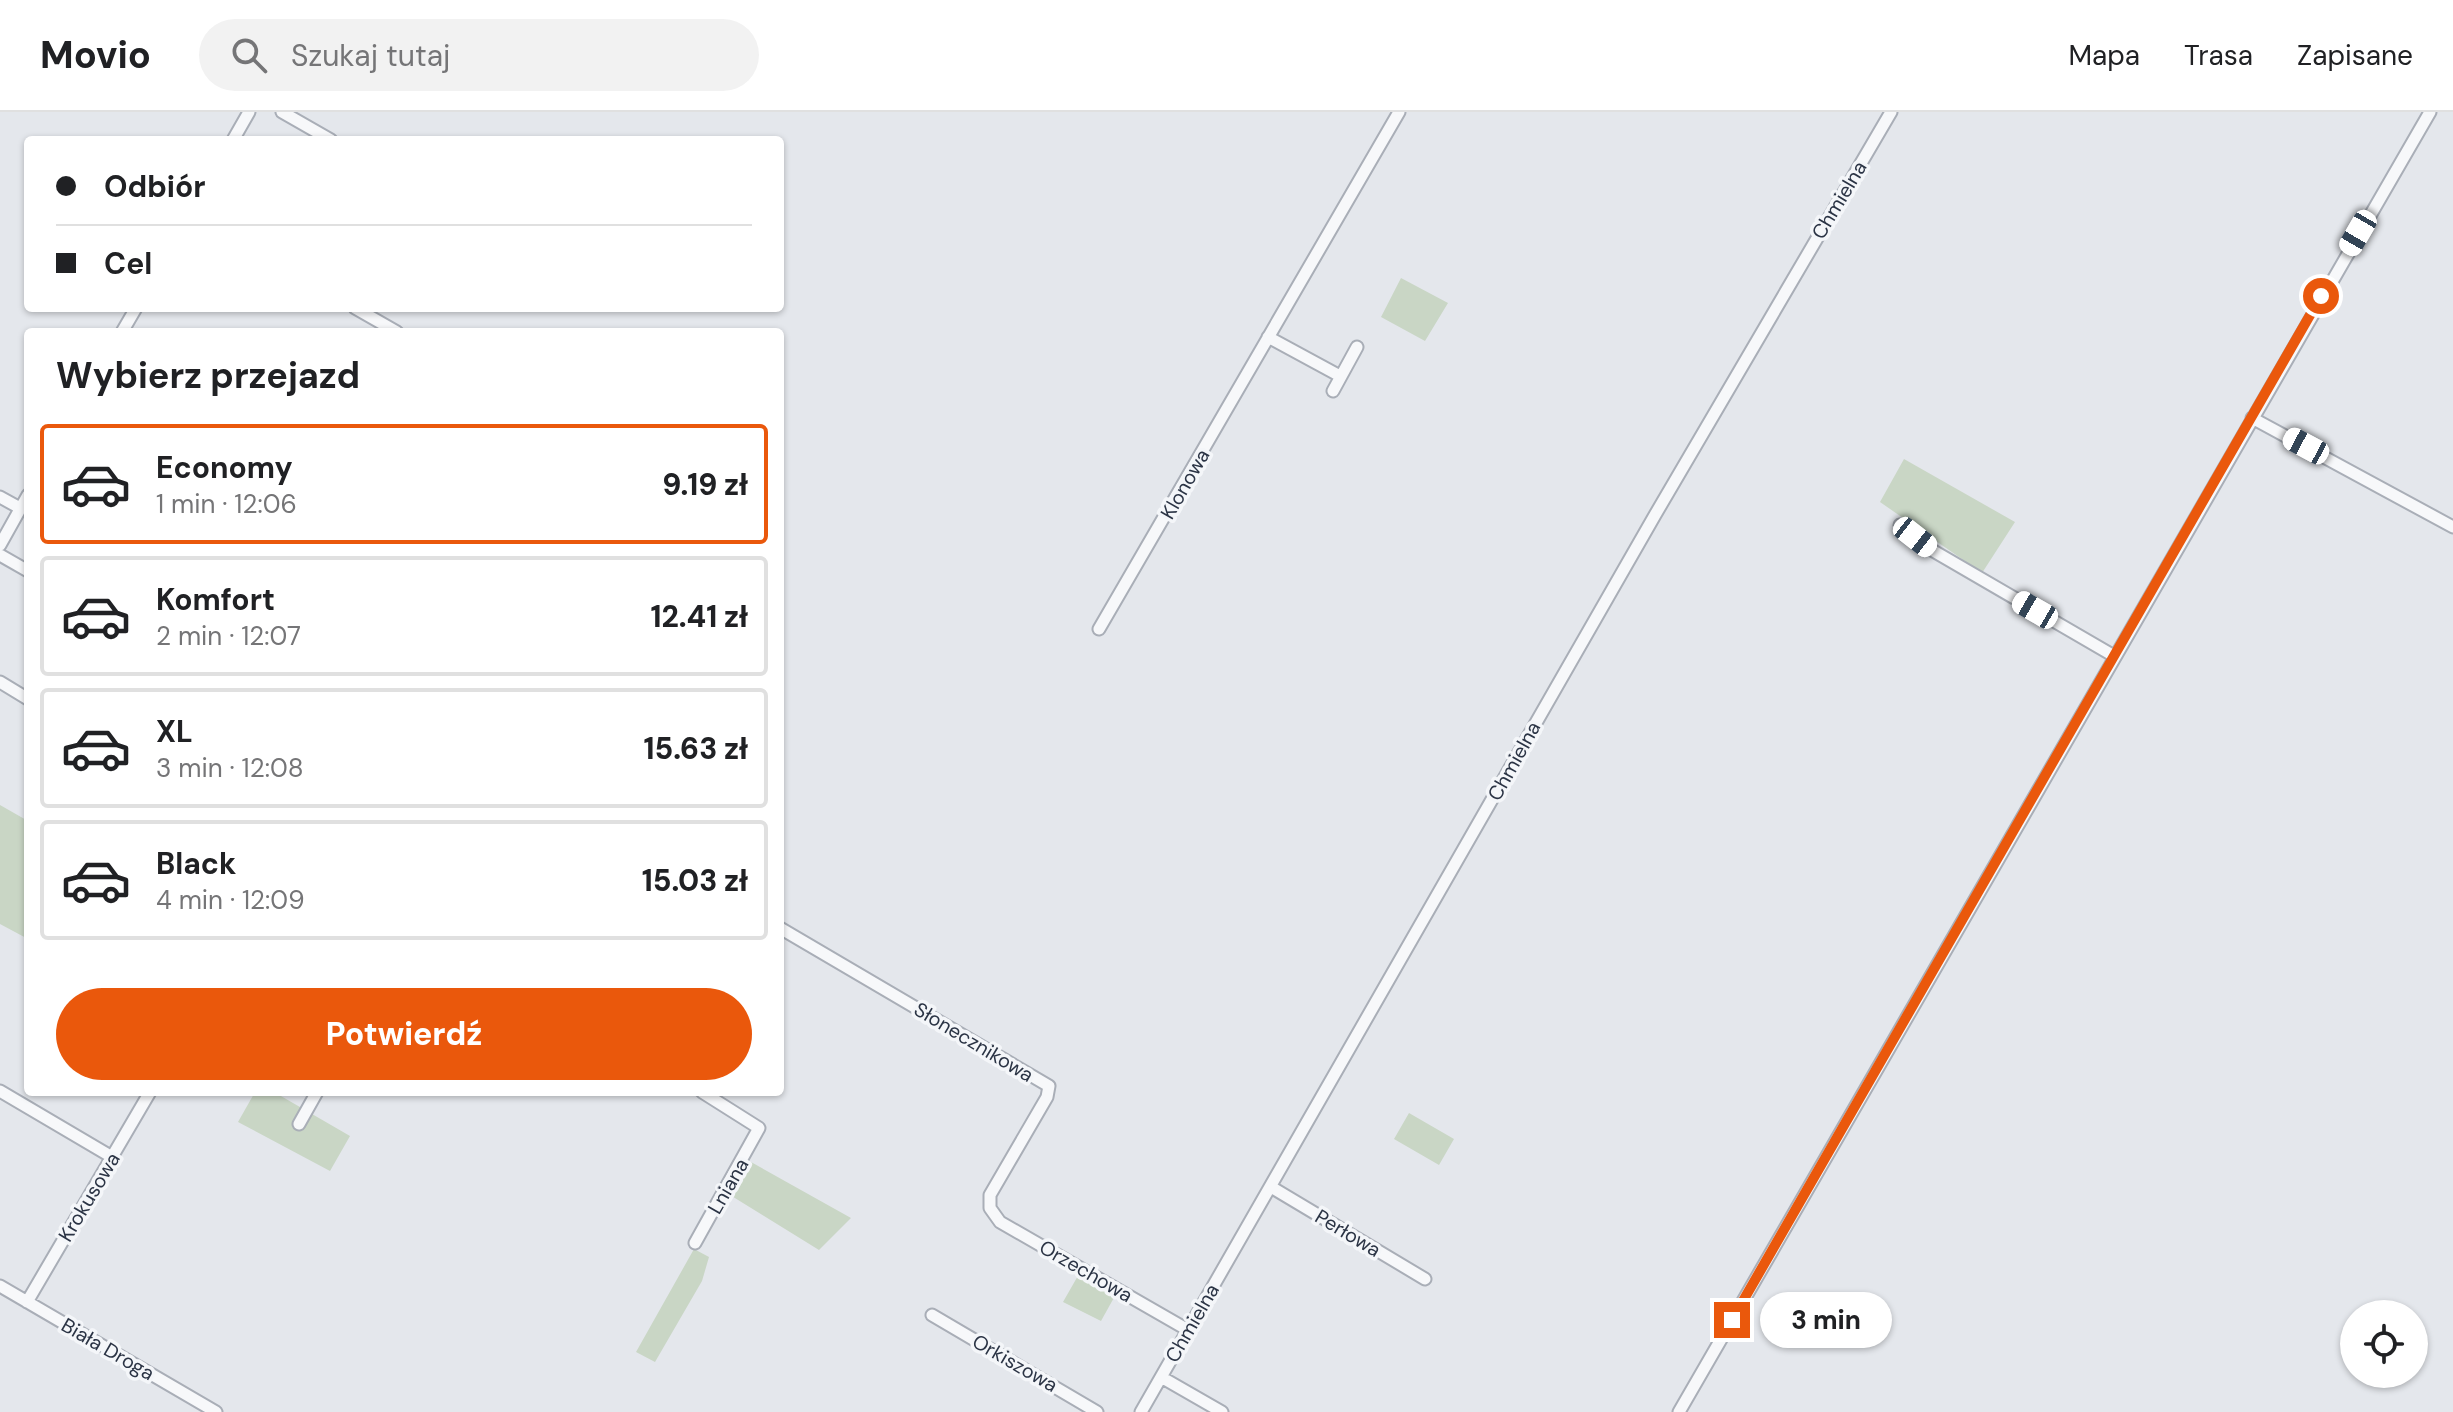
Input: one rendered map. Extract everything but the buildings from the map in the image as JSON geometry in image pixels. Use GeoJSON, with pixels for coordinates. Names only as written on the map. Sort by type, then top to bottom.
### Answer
{"type":"FeatureCollection","features":[{"type":"Feature","properties":{"kind":"street"},"geometry":{"type":"LineString","coordinates":[[235,136],[249,112]]}},
{"type":"Feature","properties":{"kind":"street"},"geometry":{"type":"LineString","coordinates":[[282,112],[324,136]]}},
{"type":"Feature","properties":{"kind":"street","name":"Klonowa"},"geometry":{"type":"LineString","coordinates":[[1099,629],[1399,112]]}},
{"type":"Feature","properties":{"kind":"street","name":"Chmielna"},"geometry":{"type":"LineString","coordinates":[[1141,1412],[1648,528],[1891,112]]}},
{"type":"Feature","properties":{"kind":"street"},"geometry":{"type":"LineString","coordinates":[[1679,1412],[2430,112]]}},
{"type":"Feature","properties":{"kind":"street"},"geometry":{"type":"LineString","coordinates":[[362,312],[390,328]]}},
{"type":"Feature","properties":{"kind":"street"},"geometry":{"type":"LineString","coordinates":[[1268,337],[1340,376]]}},
{"type":"Feature","properties":{"kind":"street"},"geometry":{"type":"LineString","coordinates":[[1333,391],[1357,347]]}},
{"type":"Feature","properties":{"kind":"street"},"geometry":{"type":"LineString","coordinates":[[2252,418],[2453,527]]}},
{"type":"Feature","properties":{"kind":"street"},"geometry":{"type":"LineString","coordinates":[[0,497],[20,508]]}},
{"type":"Feature","properties":{"kind":"street"},"geometry":{"type":"LineString","coordinates":[[0,545],[24,502]]}},
{"type":"Feature","properties":{"kind":"street"},"geometry":{"type":"LineString","coordinates":[[1900,525],[1930,549],[2114,656]]}},
{"type":"Feature","properties":{"kind":"street"},"geometry":{"type":"LineString","coordinates":[[0,555],[24,569]]}},
{"type":"Feature","properties":{"kind":"street"},"geometry":{"type":"LineString","coordinates":[[0,682],[24,697]]}},
{"type":"Feature","properties":{"kind":"street","name":"Słonecznikowa"},"geometry":{"type":"LineString","coordinates":[[784,930],[1049,1086],[1047,1097],[990,1195],[990,1208]]}},
{"type":"Feature","properties":{"kind":"street"},"geometry":{"type":"LineString","coordinates":[[0,1091],[112,1157]]}},
{"type":"Feature","properties":{"kind":"street","name":"Krokusowa"},"geometry":{"type":"LineString","coordinates":[[27,1302],[148,1096]]}},
{"type":"Feature","properties":{"kind":"street"},"geometry":{"type":"LineString","coordinates":[[299,1124],[315,1096]]}},
{"type":"Feature","properties":{"kind":"street","name":"Lniana"},"geometry":{"type":"LineString","coordinates":[[695,1243],[759,1128],[708,1096]]}},
{"type":"Feature","properties":{"kind":"street","name":"Perłowa"},"geometry":{"type":"LineString","coordinates":[[1271,1187],[1425,1279]]}},
{"type":"Feature","properties":{"kind":"street","name":"Orzechowa"},"geometry":{"type":"LineString","coordinates":[[990,1208],[1000,1222],[1188,1330]]}},
{"type":"Feature","properties":{"kind":"street","name":"Biała Droga"},"geometry":{"type":"LineString","coordinates":[[0,1286],[216,1412]]}},
{"type":"Feature","properties":{"kind":"street","name":"Orkiszowa"},"geometry":{"type":"LineString","coordinates":[[932,1315],[1097,1412]]}},
{"type":"Feature","properties":{"kind":"street"},"geometry":{"type":"LineString","coordinates":[[1161,1377],[1222,1412]]}},
{"type":"Feature","properties":{"kind":"green space"},"geometry":{"type":"Polygon","coordinates":[[[1401,278],[1448,303],[1425,341],[1381,317],[1401,278]]]}},
{"type":"Feature","properties":{"kind":"green space"},"geometry":{"type":"Polygon","coordinates":[[[1904,459],[2015,522],[1982,573],[1880,502],[1904,459]]]}},
{"type":"Feature","properties":{"kind":"green space"},"geometry":{"type":"Polygon","coordinates":[[[0,805],[24,819],[24,937],[0,924],[0,805]]]}},
{"type":"Feature","properties":{"kind":"green space"},"geometry":{"type":"Polygon","coordinates":[[[253,1096],[281,1096],[350,1136],[330,1171],[238,1122],[253,1096]]]}},
{"type":"Feature","properties":{"kind":"green space"},"geometry":{"type":"Polygon","coordinates":[[[1409,1113],[1454,1139],[1439,1165],[1394,1139],[1409,1113]]]}},
{"type":"Feature","properties":{"kind":"green space"},"geometry":{"type":"Polygon","coordinates":[[[751,1162],[851,1218],[819,1250],[730,1195],[751,1162]]]}},
{"type":"Feature","properties":{"kind":"green space"},"geometry":{"type":"Polygon","coordinates":[[[694,1249],[709,1257],[702,1281],[655,1362],[636,1352],[694,1249]]]}},
{"type":"Feature","properties":{"kind":"green space"},"geometry":{"type":"Polygon","coordinates":[[[1079,1274],[1116,1294],[1101,1321],[1063,1302],[1079,1274]]]}},
{"type":"Feature","properties":{"kind":"route"},"geometry":{"type":"LineString","coordinates":[[1732,1320],[2321,296]]}}]}
